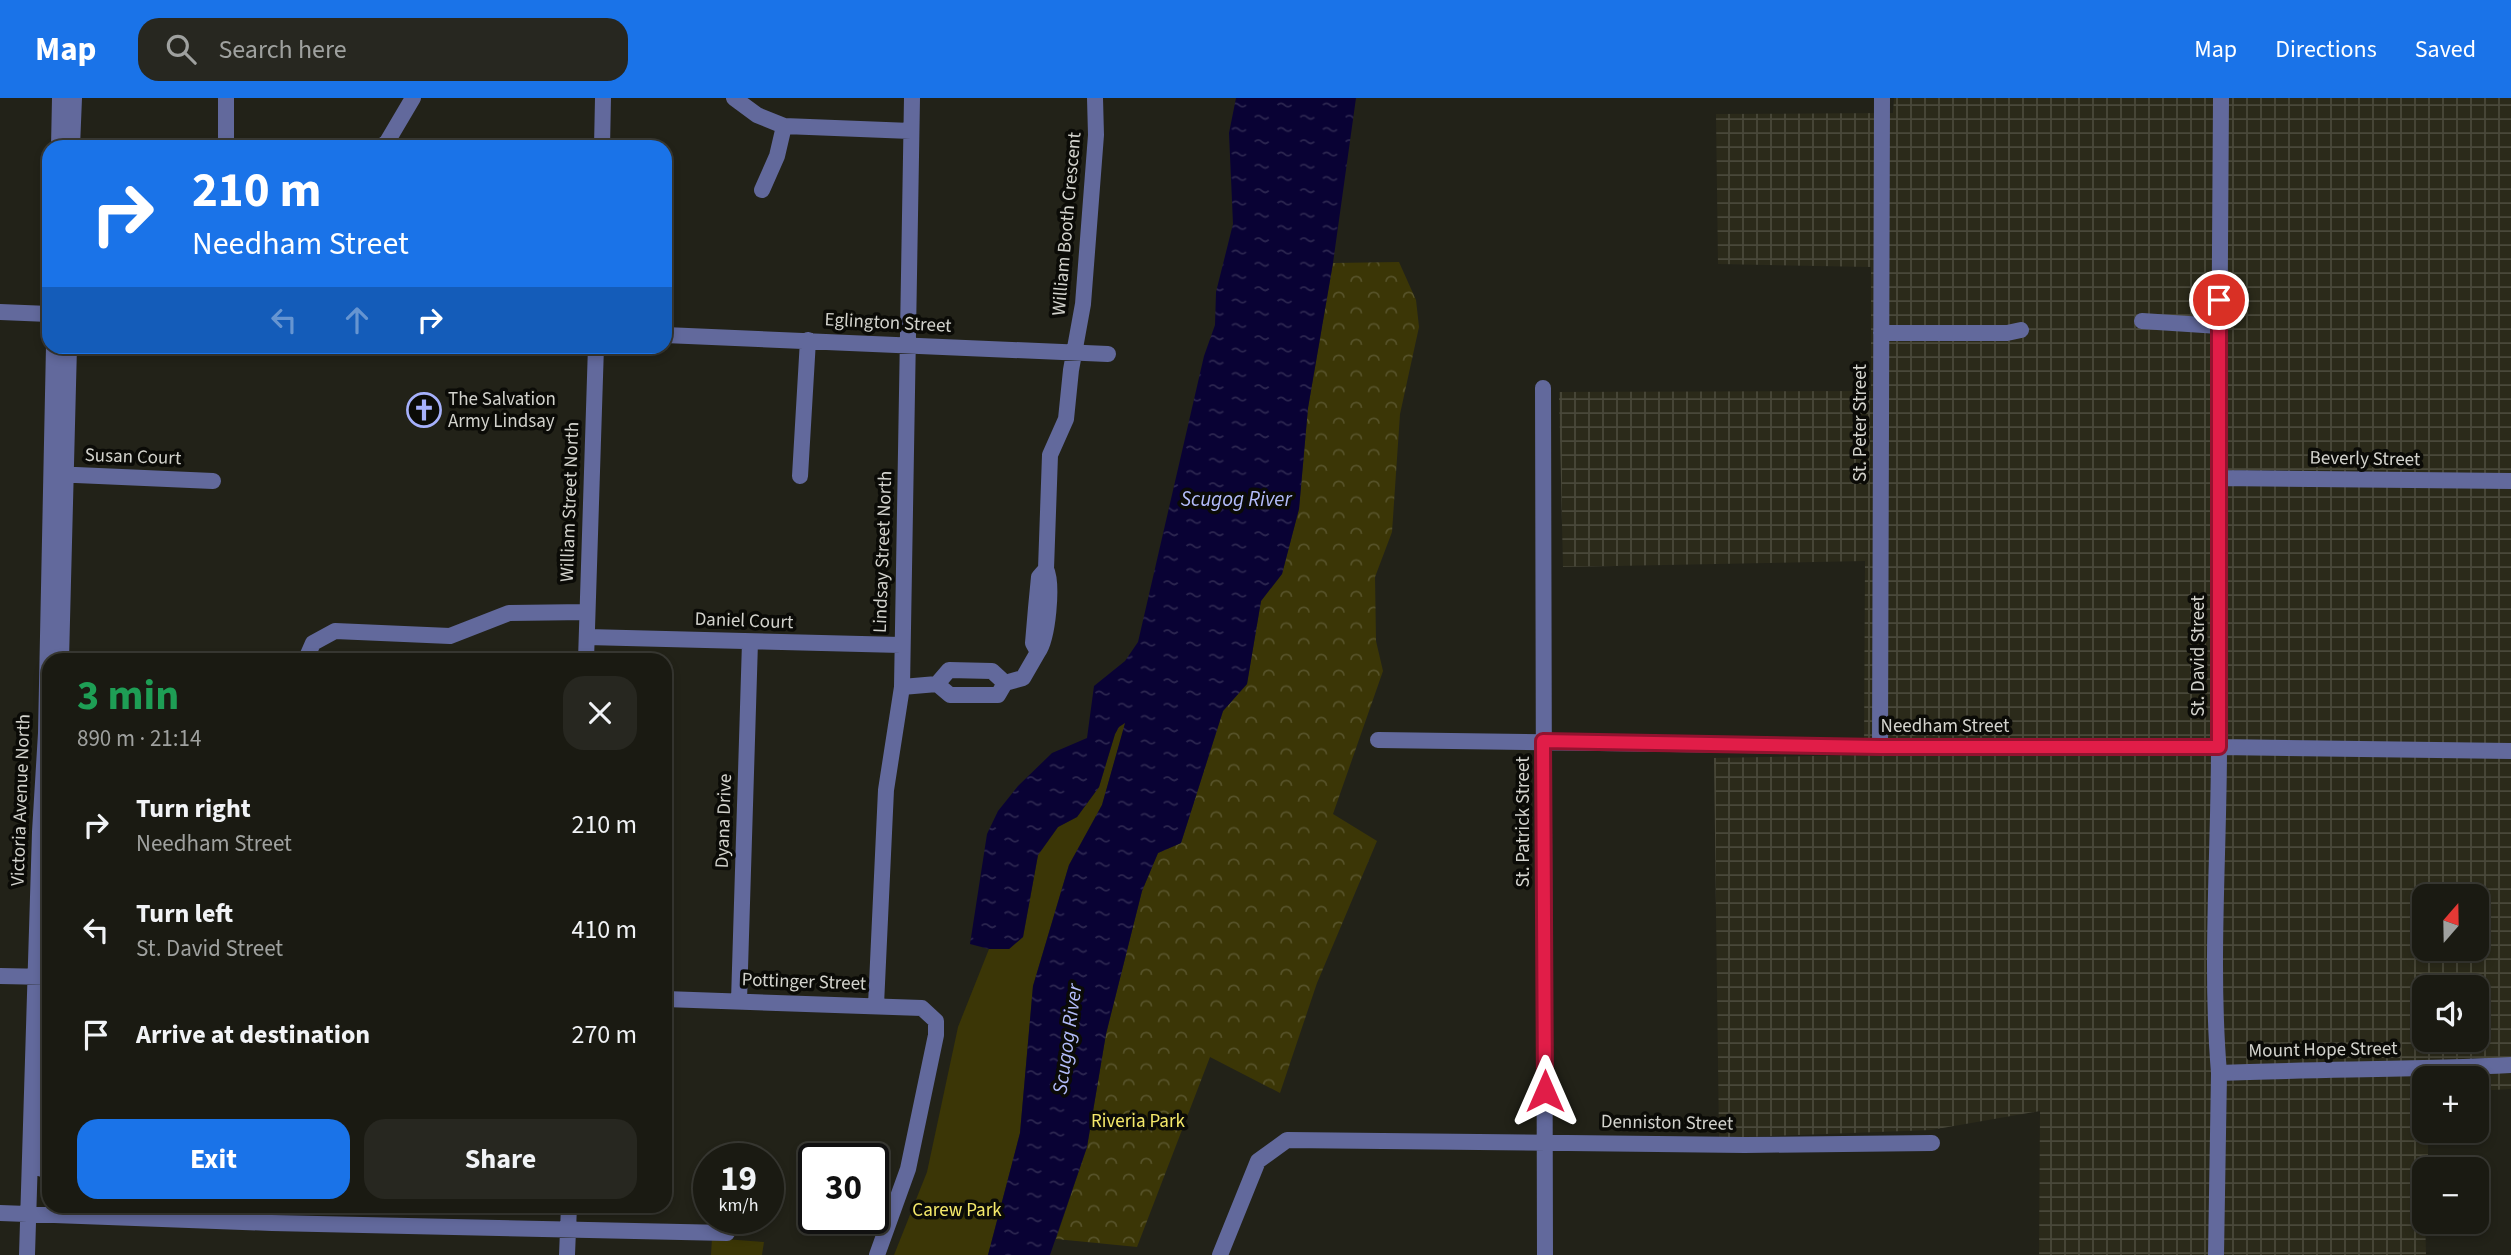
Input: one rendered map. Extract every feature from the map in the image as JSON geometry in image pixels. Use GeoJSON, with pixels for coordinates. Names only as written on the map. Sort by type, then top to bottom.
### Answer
{"type":"FeatureCollection","features":[{"type":"Feature","properties":{"kind":"street"},"geometry":{"type":"LineString","coordinates":[[59,140],[60,98]]}},
{"type":"Feature","properties":{"kind":"street"},"geometry":{"type":"LineString","coordinates":[[72,140],[74,98]]}},
{"type":"Feature","properties":{"kind":"street"},"geometry":{"type":"LineString","coordinates":[[226,98],[226,140]]}},
{"type":"Feature","properties":{"kind":"street"},"geometry":{"type":"LineString","coordinates":[[388,140],[413,98]]}},
{"type":"Feature","properties":{"kind":"street"},"geometry":{"type":"LineString","coordinates":[[602,140],[603,98]]}},
{"type":"Feature","properties":{"kind":"street"},"geometry":{"type":"LineString","coordinates":[[734,98],[757,115],[784,126],[911,131]]}},
{"type":"Feature","properties":{"kind":"street","name":"Lindsay Street North"},"geometry":{"type":"LineString","coordinates":[[876,1005],[886,790],[902,687],[912,98]]}},
{"type":"Feature","properties":{"kind":"street","name":"William Booth Crescent"},"geometry":{"type":"LineString","coordinates":[[1005,683],[1023,678],[1038,652],[1033,642],[1042,608],[1040,577],[1046,569],[1050,455],[1066,419],[1083,304],[1096,135],[1095,98]]}},
{"type":"Feature","properties":{"kind":"street","name":"St. Peter Street"},"geometry":{"type":"LineString","coordinates":[[1880,747],[1882,98]]}},
{"type":"Feature","properties":{"kind":"street","name":"St. David Street"},"geometry":{"type":"LineString","coordinates":[[2216,1255],[2219,1073],[2216,928],[2221,98]]}},
{"type":"Feature","properties":{"kind":"street"},"geometry":{"type":"LineString","coordinates":[[762,190],[777,156],[784,126]]}},
{"type":"Feature","properties":{"kind":"street"},"geometry":{"type":"LineString","coordinates":[[0,312],[42,314]]}},
{"type":"Feature","properties":{"kind":"street"},"geometry":{"type":"LineString","coordinates":[[2142,321],[2219,326]]}},
{"type":"Feature","properties":{"kind":"street"},"geometry":{"type":"LineString","coordinates":[[1881,333],[2007,333],[2021,330]]}},
{"type":"Feature","properties":{"kind":"street","name":"Eglington Street"},"geometry":{"type":"LineString","coordinates":[[672,335],[1108,354]]}},
{"type":"Feature","properties":{"kind":"street"},"geometry":{"type":"LineString","coordinates":[[800,476],[808,340]]}},
{"type":"Feature","properties":{"kind":"street","name":"Victoria Avenue North"},"geometry":{"type":"LineString","coordinates":[[54,354],[61,653]]}},
{"type":"Feature","properties":{"kind":"street","name":"Victoria Avenue North"},"geometry":{"type":"LineString","coordinates":[[48,653],[57,475],[68,354]]}},
{"type":"Feature","properties":{"kind":"street","name":"William Street North"},"geometry":{"type":"LineString","coordinates":[[586,653],[596,354]]}},
{"type":"Feature","properties":{"kind":"street","name":"St. Patrick Street"},"geometry":{"type":"LineString","coordinates":[[1543,388],[1545,1255]]}},
{"type":"Feature","properties":{"kind":"street","name":"Susan Court"},"geometry":{"type":"LineString","coordinates":[[57,475],[214,481]]}},
{"type":"Feature","properties":{"kind":"street","name":"Beverly Street"},"geometry":{"type":"LineString","coordinates":[[2219,478],[2511,481]]}},
{"type":"Feature","properties":{"kind":"street"},"geometry":{"type":"LineString","coordinates":[[309,653],[313,643],[335,631],[450,636],[509,613],[587,612]]}},
{"type":"Feature","properties":{"kind":"street","name":"Daniel Court"},"geometry":{"type":"LineString","coordinates":[[587,637],[901,645]]}},
{"type":"Feature","properties":{"kind":"street","name":"Dyana Drive"},"geometry":{"type":"LineString","coordinates":[[739,1001],[750,642]]}},
{"type":"Feature","properties":{"kind":"street"},"geometry":{"type":"LineString","coordinates":[[902,687],[937,684],[949,670],[992,671],[1005,683],[998,695],[950,695],[937,684]]}},
{"type":"Feature","properties":{"kind":"street","name":"Needham Street"},"geometry":{"type":"LineString","coordinates":[[1378,740],[1880,747],[2219,747],[2511,751]]}},
{"type":"Feature","properties":{"kind":"street"},"geometry":{"type":"LineString","coordinates":[[0,975],[42,977]]}},
{"type":"Feature","properties":{"kind":"street","name":"Pottinger Street"},"geometry":{"type":"LineString","coordinates":[[672,999],[922,1008],[936,1021],[936,1034],[908,1168],[877,1255]]}},
{"type":"Feature","properties":{"kind":"street","name":"Victoria Avenue North"},"geometry":{"type":"LineString","coordinates":[[37,1255],[34,1214],[42,1003]]}},
{"type":"Feature","properties":{"kind":"street","name":"Mount Hope Street"},"geometry":{"type":"LineString","coordinates":[[2219,1073],[2511,1065]]}},
{"type":"Feature","properties":{"kind":"street","name":"Victoria Avenue North"},"geometry":{"type":"LineString","coordinates":[[27,1255],[34,1214],[42,1106]]}},
{"type":"Feature","properties":{"kind":"street","name":"Denniston Street"},"geometry":{"type":"LineString","coordinates":[[1220,1255],[1258,1161],[1287,1140],[1932,1143]]}},
{"type":"Feature","properties":{"kind":"street"},"geometry":{"type":"LineString","coordinates":[[0,1213],[272,1223],[693,1232]]}},
{"type":"Feature","properties":{"kind":"street"},"geometry":{"type":"LineString","coordinates":[[272,1213],[272,1223]]}},
{"type":"Feature","properties":{"kind":"street"},"geometry":{"type":"LineString","coordinates":[[567,1255],[569,1213]]}},
{"type":"Feature","properties":{"kind":"shaded area"},"geometry":{"type":"Polygon","coordinates":[[[1894,98],[2511,98],[2511,1089],[2489,1090],[2489,1066],[2412,1066],[2412,1143],[2428,1143],[2428,1157],[2412,1157],[2412,1234],[2426,1234],[2426,1255],[2039,1255],[2040,1111],[1931,1130],[1719,1138],[1714,758],[1864,755],[1865,561],[1563,567],[1559,392],[1871,391],[1871,267],[1718,264],[1716,114],[1893,113],[1894,98]]]}},
{"type":"Feature","properties":{"kind":"green space","name":"Riveria Park"},"geometry":{"type":"Polygon","coordinates":[[[1399,262],[1416,300],[1419,327],[1400,414],[1392,532],[1375,577],[1376,641],[1383,671],[1333,814],[1377,841],[1317,983],[1280,1093],[1210,1057],[1137,1247],[1056,1239],[1087,1147],[1106,1034],[1142,891],[1158,853],[1181,843],[1223,711],[1247,684],[1261,601],[1282,574],[1299,509],[1308,408],[1333,263],[1399,262]]]}},
{"type":"Feature","properties":{"kind":"green space","name":"Carew Park"},"geometry":{"type":"Polygon","coordinates":[[[1126,722],[1102,805],[1069,865],[1033,986],[1020,1133],[988,1255],[894,1255],[927,1172],[958,1027],[989,949],[1009,949],[1023,937],[1038,855],[1058,827],[1077,817],[1099,787],[1115,734],[1119,726],[1126,722]]]}},
{"type":"Feature","properties":{"kind":"green space"},"geometry":{"type":"Polygon","coordinates":[[[712,1238],[764,1242],[762,1255],[711,1255],[712,1238]]]}},
{"type":"Feature","properties":{"kind":"water","name":"Scugog River"},"geometry":{"type":"Polygon","coordinates":[[[1236,98],[1356,98],[1333,263],[1308,408],[1299,509],[1282,574],[1261,601],[1247,684],[1223,711],[1181,843],[1158,853],[1142,891],[1106,1034],[1087,1147],[1050,1255],[988,1255],[1020,1133],[1033,986],[1069,865],[1102,805],[1125,723],[1115,734],[1099,787],[1077,817],[1058,827],[1038,855],[1023,937],[1009,949],[989,949],[970,944],[987,834],[998,811],[1018,786],[1052,753],[1087,738],[1094,686],[1125,661],[1138,642],[1204,356],[1215,325],[1216,292],[1233,224],[1229,133],[1236,98]]]}},
{"type":"Feature","properties":{"kind":"place","name":"The Salvation Army Lindsay"},"geometry":{"type":"Point","coordinates":[424,410]}},
{"type":"Feature","properties":{"kind":"route"},"geometry":{"type":"LineString","coordinates":[[1545,1091],[1543,741],[1880,747],[2219,747],[2219,300]]}}]}
